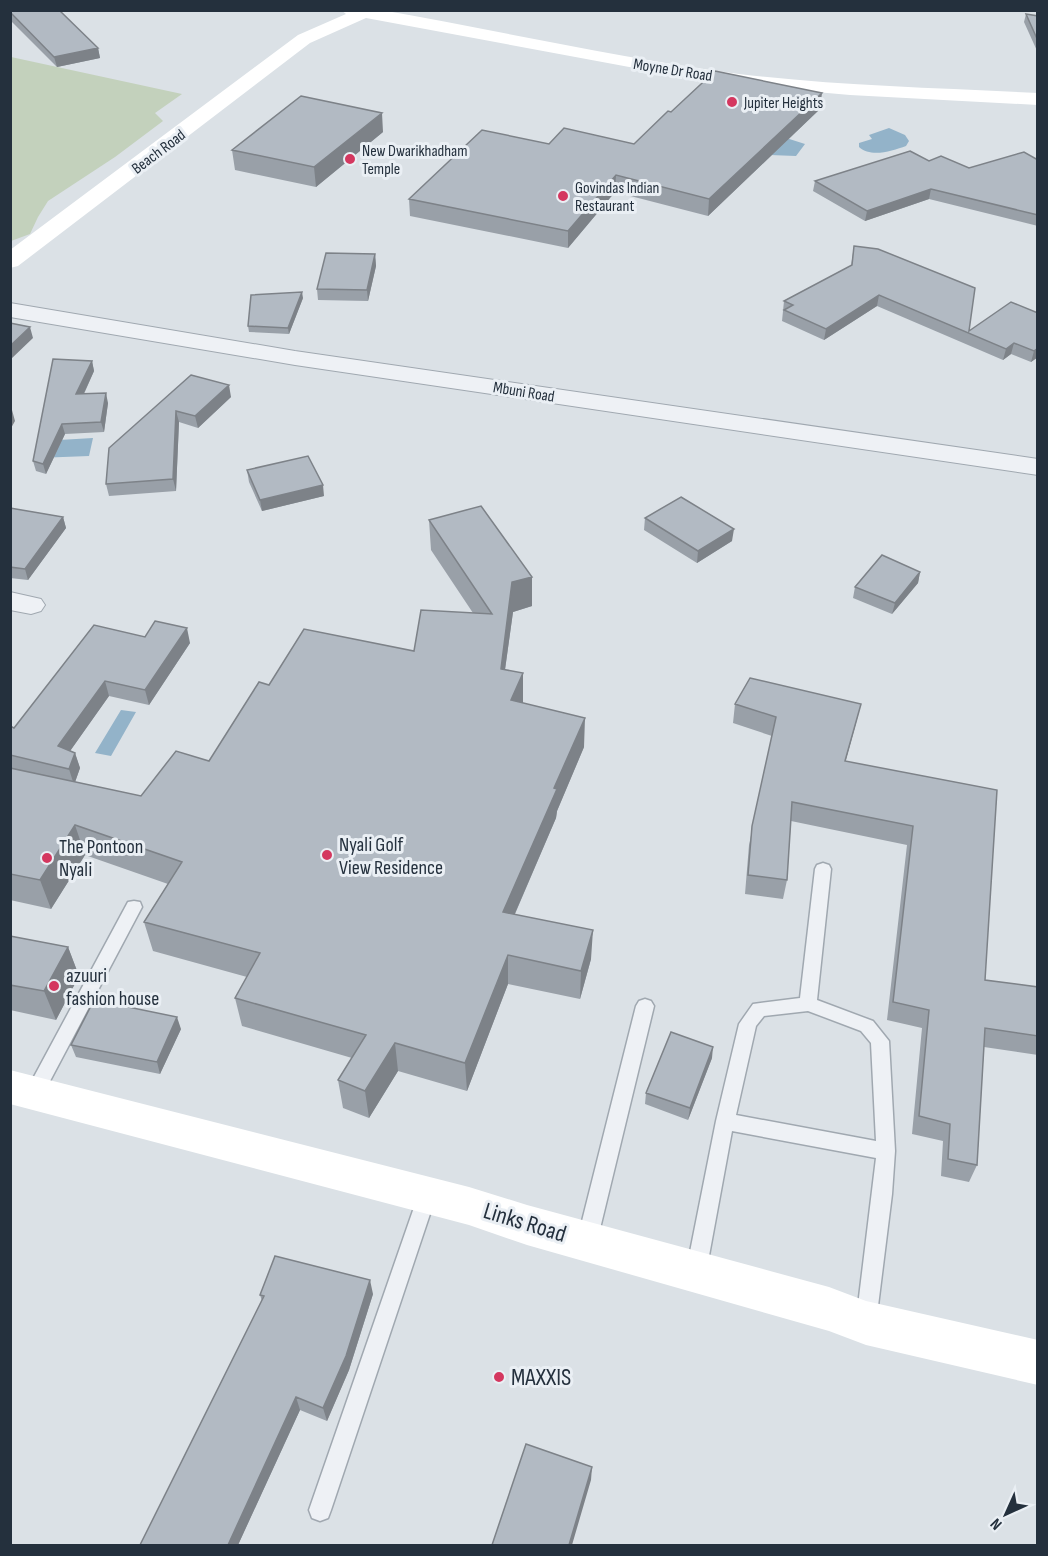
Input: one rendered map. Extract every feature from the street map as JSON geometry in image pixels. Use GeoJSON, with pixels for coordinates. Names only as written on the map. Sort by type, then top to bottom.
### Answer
{"type":"FeatureCollection","features":[{"type":"Feature","properties":{"kind":"main road","name":"Beach Road"},"geometry":{"type":"LineString","coordinates":[[304,39],[321,10]]}},
{"type":"Feature","properties":{"kind":"main road","name":"Beach Road"},"geometry":{"type":"LineString","coordinates":[[10,261],[304,39],[335,26],[359,11]]}},
{"type":"Feature","properties":{"kind":"main road","name":"Moyne Dr Road"},"geometry":{"type":"LineString","coordinates":[[359,11],[581,53],[738,79],[812,86],[1038,99]]}},
{"type":"Feature","properties":{"kind":"main road"},"geometry":{"type":"LineString","coordinates":[[335,26],[402,20]]}},
{"type":"Feature","properties":{"kind":"main road","name":"Links Road"},"geometry":{"type":"LineString","coordinates":[[23,1089],[469,1206],[829,1309],[866,1323],[1038,1364]]}},
{"type":"Feature","properties":{"kind":"street","name":"Mbuni Road"},"geometry":{"type":"LineString","coordinates":[[10,309],[295,358],[1038,467]]}},
{"type":"Feature","properties":{"kind":"lane"},"geometry":{"type":"LineString","coordinates":[[808,1004],[824,868]]}},
{"type":"Feature","properties":{"kind":"lane"},"geometry":{"type":"LineString","coordinates":[[23,1089],[134,907]]}},
{"type":"Feature","properties":{"kind":"lane"},"geometry":{"type":"LineString","coordinates":[[696,1272],[725,1121],[748,1024],[759,1008],[808,1004],[867,1026],[880,1041],[886,1151],[883,1194],[866,1323]]}},
{"type":"Feature","properties":{"kind":"lane"},"geometry":{"type":"LineString","coordinates":[[587,1241],[645,1006]]}},
{"type":"Feature","properties":{"kind":"lane"},"geometry":{"type":"LineString","coordinates":[[725,1121],[886,1151]]}},
{"type":"Feature","properties":{"kind":"lane"},"geometry":{"type":"LineString","coordinates":[[320,1510],[427,1196]]}},
{"type":"Feature","properties":{"kind":"green space"},"geometry":{"type":"Polygon","coordinates":[[[11,57],[182,94],[155,113],[163,121],[115,157],[48,201],[30,234],[11,241],[11,57]]]}},
{"type":"Feature","properties":{"kind":"water"},"geometry":{"type":"Polygon","coordinates":[[[889,128],[905,135],[909,141],[906,146],[875,153],[859,147],[859,143],[872,139],[869,135],[889,128]]]}},
{"type":"Feature","properties":{"kind":"water"},"geometry":{"type":"Polygon","coordinates":[[[780,136],[805,144],[796,156],[770,155],[780,136]]]}},
{"type":"Feature","properties":{"kind":"water"},"geometry":{"type":"Polygon","coordinates":[[[93,438],[89,456],[37,458],[42,441],[93,438]]]}},
{"type":"Feature","properties":{"kind":"water"},"geometry":{"type":"Polygon","coordinates":[[[121,710],[136,712],[111,756],[95,753],[121,710]]]}},
{"type":"Feature","properties":{"kind":"building"},"geometry":{"type":"Polygon","coordinates":[[[10,10],[59,10],[98,48],[54,57],[10,10]]]}},
{"type":"Feature","properties":{"kind":"building"},"geometry":{"type":"Polygon","coordinates":[[[1026,14],[1038,16],[1038,41],[1026,14]]]}},
{"type":"Feature","properties":{"kind":"building"},"geometry":{"type":"Polygon","coordinates":[[[715,71],[822,93],[709,199],[616,175],[568,231],[409,199],[482,130],[549,144],[564,128],[634,144],[715,71]]]}},
{"type":"Feature","properties":{"kind":"building"},"geometry":{"type":"Polygon","coordinates":[[[301,96],[382,113],[314,167],[232,150],[301,96]]]}},
{"type":"Feature","properties":{"kind":"building"},"geometry":{"type":"Polygon","coordinates":[[[910,151],[929,161],[941,156],[969,168],[1024,152],[1038,160],[1038,215],[931,189],[867,211],[815,181],[910,151]]]}},
{"type":"Feature","properties":{"kind":"building"},"geometry":{"type":"Polygon","coordinates":[[[854,246],[878,249],[975,288],[969,331],[1011,302],[1038,313],[1038,348],[1034,351],[1014,343],[1006,349],[879,295],[826,329],[784,310],[793,305],[784,301],[852,265],[854,246]]]}},
{"type":"Feature","properties":{"kind":"building"},"geometry":{"type":"Polygon","coordinates":[[[326,253],[375,254],[367,290],[317,289],[326,253]]]}},
{"type":"Feature","properties":{"kind":"building"},"geometry":{"type":"Polygon","coordinates":[[[302,292],[288,328],[248,326],[251,295],[302,292]]]}},
{"type":"Feature","properties":{"kind":"building"},"geometry":{"type":"Polygon","coordinates":[[[10,323],[30,327],[10,346],[10,323]]]}},
{"type":"Feature","properties":{"kind":"building"},"geometry":{"type":"Polygon","coordinates":[[[53,359],[92,361],[76,394],[106,393],[101,422],[62,424],[43,464],[33,461],[53,359]]]}},
{"type":"Feature","properties":{"kind":"building"},"geometry":{"type":"Polygon","coordinates":[[[191,375],[229,385],[195,416],[176,411],[173,479],[106,484],[109,448],[191,375]]]}},
{"type":"Feature","properties":{"kind":"building"},"geometry":{"type":"Polygon","coordinates":[[[308,456],[323,485],[260,500],[247,470],[308,456]]]}},
{"type":"Feature","properties":{"kind":"building"},"geometry":{"type":"Polygon","coordinates":[[[681,497],[734,529],[698,551],[645,518],[681,497]]]}},
{"type":"Feature","properties":{"kind":"building"},"geometry":{"type":"Polygon","coordinates":[[[481,506],[532,577],[512,582],[501,669],[523,673],[511,700],[585,718],[554,788],[557,789],[503,912],[593,930],[581,971],[508,955],[465,1063],[395,1043],[365,1091],[338,1080],[366,1035],[235,998],[260,953],[144,922],[182,862],[75,825],[40,880],[10,874],[10,768],[141,796],[176,751],[209,761],[259,682],[269,685],[304,629],[414,651],[421,610],[492,614],[429,520],[481,506]]]}},
{"type":"Feature","properties":{"kind":"building"},"geometry":{"type":"Polygon","coordinates":[[[10,508],[63,517],[25,569],[10,567],[10,508]]]}},
{"type":"Feature","properties":{"kind":"building"},"geometry":{"type":"Polygon","coordinates":[[[882,555],[920,572],[895,603],[855,587],[882,555]]]}},
{"type":"Feature","properties":{"kind":"building"},"geometry":{"type":"Polygon","coordinates":[[[155,621],[187,628],[145,690],[105,681],[58,746],[75,753],[69,769],[10,755],[10,726],[14,728],[94,625],[145,637],[155,621]]]}},
{"type":"Feature","properties":{"kind":"building"},"geometry":{"type":"Polygon","coordinates":[[[750,678],[861,704],[845,761],[997,790],[985,980],[1038,987],[1038,1036],[985,1028],[977,1165],[948,1159],[950,1124],[919,1116],[929,1010],[893,1002],[913,826],[792,802],[787,880],[748,875],[752,826],[776,717],[735,704],[750,678]]]}},
{"type":"Feature","properties":{"kind":"building"},"geometry":{"type":"Polygon","coordinates":[[[10,936],[68,947],[44,991],[10,985],[10,936]]]}},
{"type":"Feature","properties":{"kind":"building"},"geometry":{"type":"Polygon","coordinates":[[[94,1000],[177,1017],[157,1062],[71,1045],[94,1000]]]}},
{"type":"Feature","properties":{"kind":"building"},"geometry":{"type":"Polygon","coordinates":[[[671,1032],[713,1047],[690,1108],[646,1093],[671,1032]]]}},
{"type":"Feature","properties":{"kind":"building"},"geometry":{"type":"Polygon","coordinates":[[[275,1256],[370,1280],[346,1356],[323,1408],[296,1397],[228,1545],[140,1545],[264,1296],[260,1295],[275,1256]]]}},
{"type":"Feature","properties":{"kind":"building"},"geometry":{"type":"Polygon","coordinates":[[[526,1444],[592,1467],[569,1545],[492,1545],[526,1444]]]}},
{"type":"Feature","properties":{"kind":"place","name":"Jupiter Heights"},"geometry":{"type":"Point","coordinates":[732,102]}},
{"type":"Feature","properties":{"kind":"place","name":"New Dwarikhadham Temple"},"geometry":{"type":"Point","coordinates":[350,159]}},
{"type":"Feature","properties":{"kind":"place","name":"Govindas Indian Restaurant"},"geometry":{"type":"Point","coordinates":[563,196]}},
{"type":"Feature","properties":{"kind":"place","name":"Nyali Golf View Residence"},"geometry":{"type":"Point","coordinates":[327,855]}},
{"type":"Feature","properties":{"kind":"place","name":"The Pontoon Nyali"},"geometry":{"type":"Point","coordinates":[47,858]}},
{"type":"Feature","properties":{"kind":"place","name":"azuuri fashion house"},"geometry":{"type":"Point","coordinates":[54,986]}},
{"type":"Feature","properties":{"kind":"place","name":"MAXXIS"},"geometry":{"type":"Point","coordinates":[499,1377]}}]}
